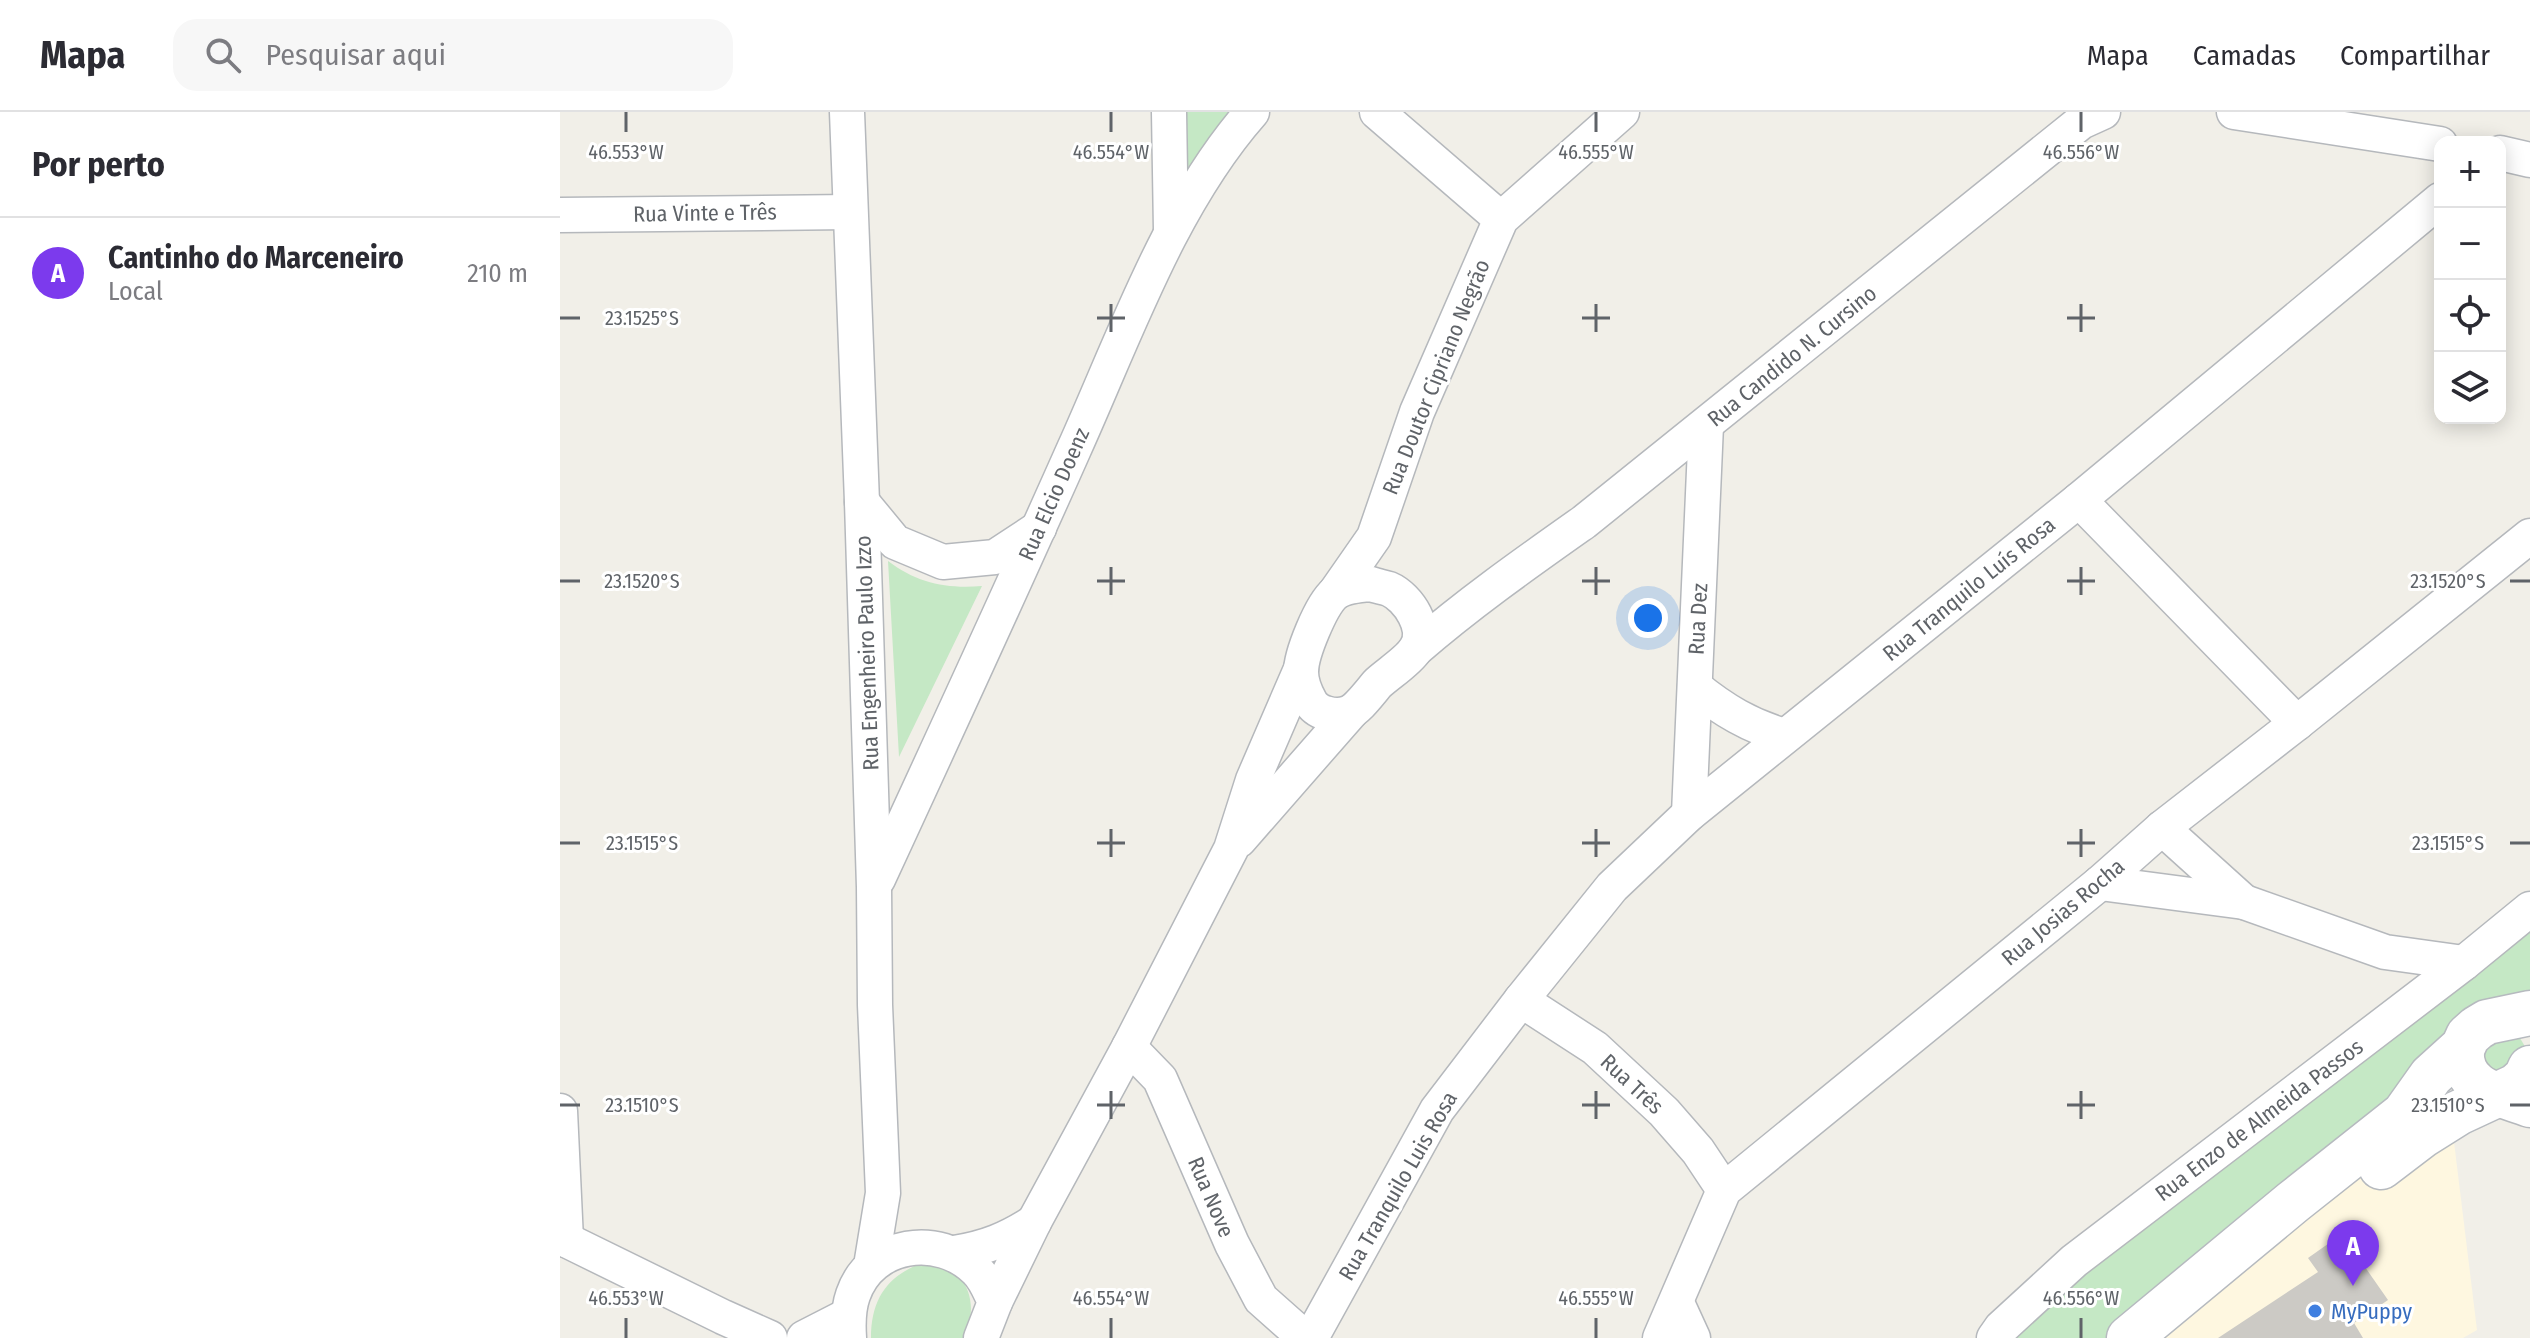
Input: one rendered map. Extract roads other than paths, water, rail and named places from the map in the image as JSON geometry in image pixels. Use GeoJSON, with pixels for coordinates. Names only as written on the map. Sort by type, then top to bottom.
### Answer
{"type":"FeatureCollection","features":[{"type":"Feature","properties":{"kind":"main road"},"geometry":{"type":"LineString","coordinates":[[2129,1338],[2404,1114],[2431,1076],[2463,1047],[2468,1036],[2477,1028],[2487,1022],[2520,1023]]}},
{"type":"Feature","properties":{"kind":"main road"},"geometry":{"type":"LineString","coordinates":[[2169,1338],[2310,1222],[2423,1135],[2513,1100],[2516,1086],[2530,1068]]}},
{"type":"Feature","properties":{"kind":"street","name":"Rua Engenheiro Paulo Izzo"},"geometry":{"type":"LineString","coordinates":[[847,112],[883,1193],[871,1266]]}},
{"type":"Feature","properties":{"kind":"street"},"geometry":{"type":"LineString","coordinates":[[1169,112],[1171,231]]}},
{"type":"Feature","properties":{"kind":"street","name":"Rua Elcio Doenz"},"geometry":{"type":"LineString","coordinates":[[874,887],[1171,231],[1228,140],[1252,112]]}},
{"type":"Feature","properties":{"kind":"street"},"geometry":{"type":"LineString","coordinates":[[1377,112],[1501,219],[1622,112]]}},
{"type":"Feature","properties":{"kind":"street"},"geometry":{"type":"LineString","coordinates":[[2234,112],[2434,143]]}},
{"type":"Feature","properties":{"kind":"street","name":"Rua Candido N. Cursino"},"geometry":{"type":"LineString","coordinates":[[1416,649],[1497,583],[1584,522],[2092,117]]}},
{"type":"Feature","properties":{"kind":"street"},"geometry":{"type":"LineString","coordinates":[[2506,154],[2530,160]]}},
{"type":"Feature","properties":{"kind":"street","name":"Rua Tranquilo Luís Rosa"},"geometry":{"type":"LineString","coordinates":[[1521,1000],[1612,887],[1689,814],[2079,500],[2434,205]]}},
{"type":"Feature","properties":{"kind":"street","name":"Rua Vinte e Três"},"geometry":{"type":"LineString","coordinates":[[560,215],[850,212]]}},
{"type":"Feature","properties":{"kind":"street","name":"Rua Doutor Cipriano Negrão"},"geometry":{"type":"LineString","coordinates":[[1335,593],[1374,537],[1417,412],[1501,219]]}},
{"type":"Feature","properties":{"kind":"street","name":"Rua Dez"},"geometry":{"type":"LineString","coordinates":[[1689,814],[1706,425]]}},
{"type":"Feature","properties":{"kind":"street"},"geometry":{"type":"LineString","coordinates":[[2079,500],[2297,723]]}},
{"type":"Feature","properties":{"kind":"street"},"geometry":{"type":"LineString","coordinates":[[862,502],[895,542],[943,562],[995,557],[1039,528]]}},
{"type":"Feature","properties":{"kind":"street","name":"Rua Josias Rocha"},"geometry":{"type":"LineString","coordinates":[[1660,1338],[1724,1190],[2100,883],[2162,828],[2530,536]]}},
{"type":"Feature","properties":{"kind":"street"},"geometry":{"type":"LineString","coordinates":[[1374,537],[1399,598]]}},
{"type":"Feature","properties":{"kind":"street","name":"Rua Candido N. Cursino"},"geometry":{"type":"LineString","coordinates":[[1399,598],[1497,583]]}},
{"type":"Feature","properties":{"kind":"street"},"geometry":{"type":"LineString","coordinates":[[981,1338],[1034,1222],[1231,849],[1253,780],[1323,610],[1335,593],[1352,586],[1371,584],[1399,598],[1415,615],[1420,633],[1416,649],[1351,712],[1231,849]]}},
{"type":"Feature","properties":{"kind":"street"},"geometry":{"type":"LineString","coordinates":[[1301,669],[1303,686],[1313,708],[1338,715],[1351,712]]}},
{"type":"Feature","properties":{"kind":"street"},"geometry":{"type":"LineString","coordinates":[[1695,687],[1737,718],[1785,736]]}},
{"type":"Feature","properties":{"kind":"street"},"geometry":{"type":"LineString","coordinates":[[2162,828],[2244,902]]}},
{"type":"Feature","properties":{"kind":"street"},"geometry":{"type":"LineString","coordinates":[[2100,883],[2244,902],[2385,952],[2464,963]]}},
{"type":"Feature","properties":{"kind":"street","name":"Rua Enzo de Almeida Passos"},"geometry":{"type":"LineString","coordinates":[[1994,1338],[2074,1261],[2464,963],[2530,909]]}},
{"type":"Feature","properties":{"kind":"street"},"geometry":{"type":"LineString","coordinates":[[2385,952],[2401,985],[2397,1014]]}},
{"type":"Feature","properties":{"kind":"street","name":"Rua Três"},"geometry":{"type":"LineString","coordinates":[[1521,1000],[1595,1048],[1664,1112],[1698,1151],[1724,1190]]}},
{"type":"Feature","properties":{"kind":"street","name":"Rua Tranquilo Luis Rosa"},"geometry":{"type":"LineString","coordinates":[[1308,1338],[1437,1110],[1521,1000]]}},
{"type":"Feature","properties":{"kind":"street","name":"Rua Nove"},"geometry":{"type":"LineString","coordinates":[[1129,1047],[1160,1079],[1232,1244],[1261,1299],[1308,1338]]}},
{"type":"Feature","properties":{"kind":"street"},"geometry":{"type":"LineString","coordinates":[[2463,1047],[2464,1068],[2469,1077],[2478,1085],[2513,1100]]}},
{"type":"Feature","properties":{"kind":"street"},"geometry":{"type":"LineString","coordinates":[[560,1111],[563,1239],[770,1338]]}},
{"type":"Feature","properties":{"kind":"street"},"geometry":{"type":"LineString","coordinates":[[883,1193],[939,1250],[978,1271],[995,1302]]}},
{"type":"Feature","properties":{"kind":"street"},"geometry":{"type":"LineString","coordinates":[[804,1338],[848,1327],[853,1292],[871,1266],[894,1252],[983,1249],[1010,1238],[1034,1222]]}},
{"type":"Feature","properties":{"kind":"street"},"geometry":{"type":"LineString","coordinates":[[1677,1303],[1693,1338]]}},
{"type":"Feature","properties":{"kind":"place","name":"Cantinho do Marceneiro"},"geometry":{"type":"Point","coordinates":[2353,1286]}},
{"type":"Feature","properties":{"kind":"place","name":"MyPuppy"},"geometry":{"type":"Point","coordinates":[2315,1311]}}]}
